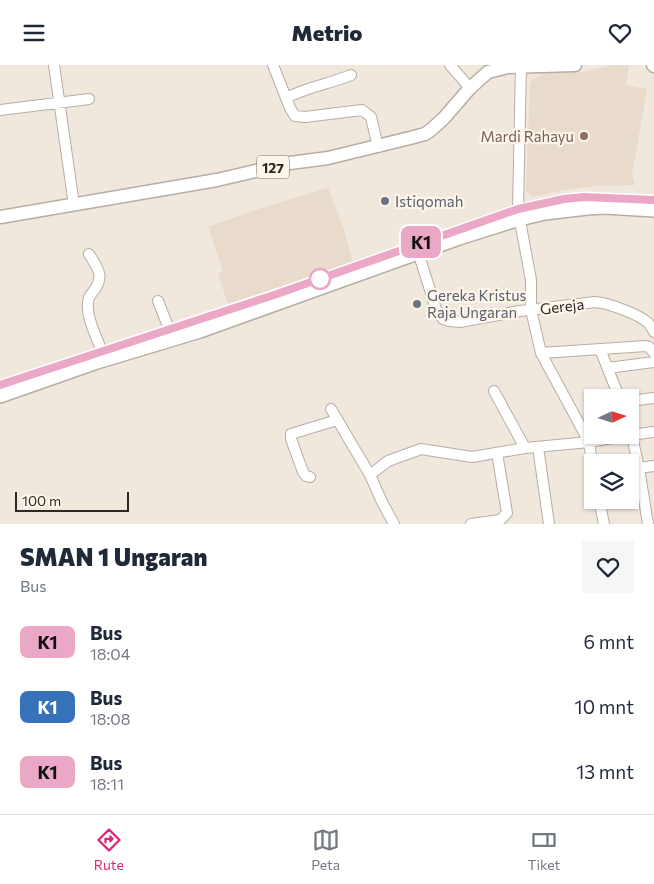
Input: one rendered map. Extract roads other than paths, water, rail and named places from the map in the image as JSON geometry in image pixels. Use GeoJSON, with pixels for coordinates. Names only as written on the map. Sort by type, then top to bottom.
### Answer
{"type":"FeatureCollection","features":[{"type":"Feature","properties":{"kind":"highway"},"geometry":{"type":"LineString","coordinates":[[0,385],[97,361],[200,329],[320,283],[564,199],[584,197],[654,200]]}},
{"type":"Feature","properties":{"kind":"highway"},"geometry":{"type":"LineString","coordinates":[[320,283],[418,252],[519,214],[605,206],[654,209]]}},
{"type":"Feature","properties":{"kind":"highway"},"geometry":{"type":"LineString","coordinates":[[0,395],[102,352],[169,329],[276,299]]}},
{"type":"Feature","properties":{"kind":"main road","name":"127"},"geometry":{"type":"LineString","coordinates":[[0,217],[199,184],[290,163],[328,158],[378,147],[425,134],[444,118],[470,88],[488,72],[521,66],[575,65]]}},
{"type":"Feature","properties":{"kind":"street"},"geometry":{"type":"LineString","coordinates":[[54,65],[74,205]]}},
{"type":"Feature","properties":{"kind":"street"},"geometry":{"type":"LineString","coordinates":[[273,65],[292,113],[299,117],[357,109],[366,112],[371,117],[378,147]]}},
{"type":"Feature","properties":{"kind":"street"},"geometry":{"type":"LineString","coordinates":[[521,66],[519,214],[531,280],[531,310],[541,353],[584,434]]}},
{"type":"Feature","properties":{"kind":"street"},"geometry":{"type":"LineString","coordinates":[[454,67],[470,88]]}},
{"type":"Feature","properties":{"kind":"street"},"geometry":{"type":"LineString","coordinates":[[286,97],[303,89],[334,82],[351,75]]}},
{"type":"Feature","properties":{"kind":"street"},"geometry":{"type":"LineString","coordinates":[[0,110],[89,99]]}},
{"type":"Feature","properties":{"kind":"street","name":"Gereja"},"geometry":{"type":"LineString","coordinates":[[418,252],[436,309],[443,319],[460,322],[531,310],[598,302],[623,310],[648,322]]}},
{"type":"Feature","properties":{"kind":"street"},"geometry":{"type":"LineString","coordinates":[[89,253],[100,273],[99,282],[88,304],[102,352]]}},
{"type":"Feature","properties":{"kind":"street"},"geometry":{"type":"LineString","coordinates":[[158,301],[169,329]]}},
{"type":"Feature","properties":{"kind":"street"},"geometry":{"type":"LineString","coordinates":[[541,353],[600,349],[652,350],[648,322]]}},
{"type":"Feature","properties":{"kind":"street"},"geometry":{"type":"LineString","coordinates":[[648,322],[654,332]]}},
{"type":"Feature","properties":{"kind":"street"},"geometry":{"type":"LineString","coordinates":[[600,349],[616,389]]}},
{"type":"Feature","properties":{"kind":"street"},"geometry":{"type":"LineString","coordinates":[[608,368],[654,362]]}},
{"type":"Feature","properties":{"kind":"street"},"geometry":{"type":"LineString","coordinates":[[494,391],[525,448]]}},
{"type":"Feature","properties":{"kind":"street"},"geometry":{"type":"LineString","coordinates":[[639,400],[654,398]]}},
{"type":"Feature","properties":{"kind":"street"},"geometry":{"type":"LineString","coordinates":[[332,409],[370,475],[394,524]]}},
{"type":"Feature","properties":{"kind":"street"},"geometry":{"type":"LineString","coordinates":[[310,477],[306,476],[303,472],[291,439],[291,434],[337,420]]}},
{"type":"Feature","properties":{"kind":"street"},"geometry":{"type":"LineString","coordinates":[[639,433],[654,432]]}},
{"type":"Feature","properties":{"kind":"street"},"geometry":{"type":"LineString","coordinates":[[370,475],[388,461],[421,449],[466,457],[525,448],[584,442]]}},
{"type":"Feature","properties":{"kind":"street"},"geometry":{"type":"LineString","coordinates":[[538,447],[549,524]]}},
{"type":"Feature","properties":{"kind":"street"},"geometry":{"type":"LineString","coordinates":[[471,524],[500,520],[507,513],[497,453]]}},
{"type":"Feature","properties":{"kind":"street"},"geometry":{"type":"LineString","coordinates":[[648,524],[649,501],[639,468],[654,466]]}},
{"type":"Feature","properties":{"kind":"street"},"geometry":{"type":"LineString","coordinates":[[601,509],[604,524]]}},
{"type":"Feature","properties":{"kind":"place","name":"Mardi Rahayu"},"geometry":{"type":"Point","coordinates":[584,136]}},
{"type":"Feature","properties":{"kind":"place","name":"Istiqomah"},"geometry":{"type":"Point","coordinates":[385,201]}},
{"type":"Feature","properties":{"kind":"place","name":"Gereka Kristus Raja Ungaran"},"geometry":{"type":"Point","coordinates":[417,304]}}]}
